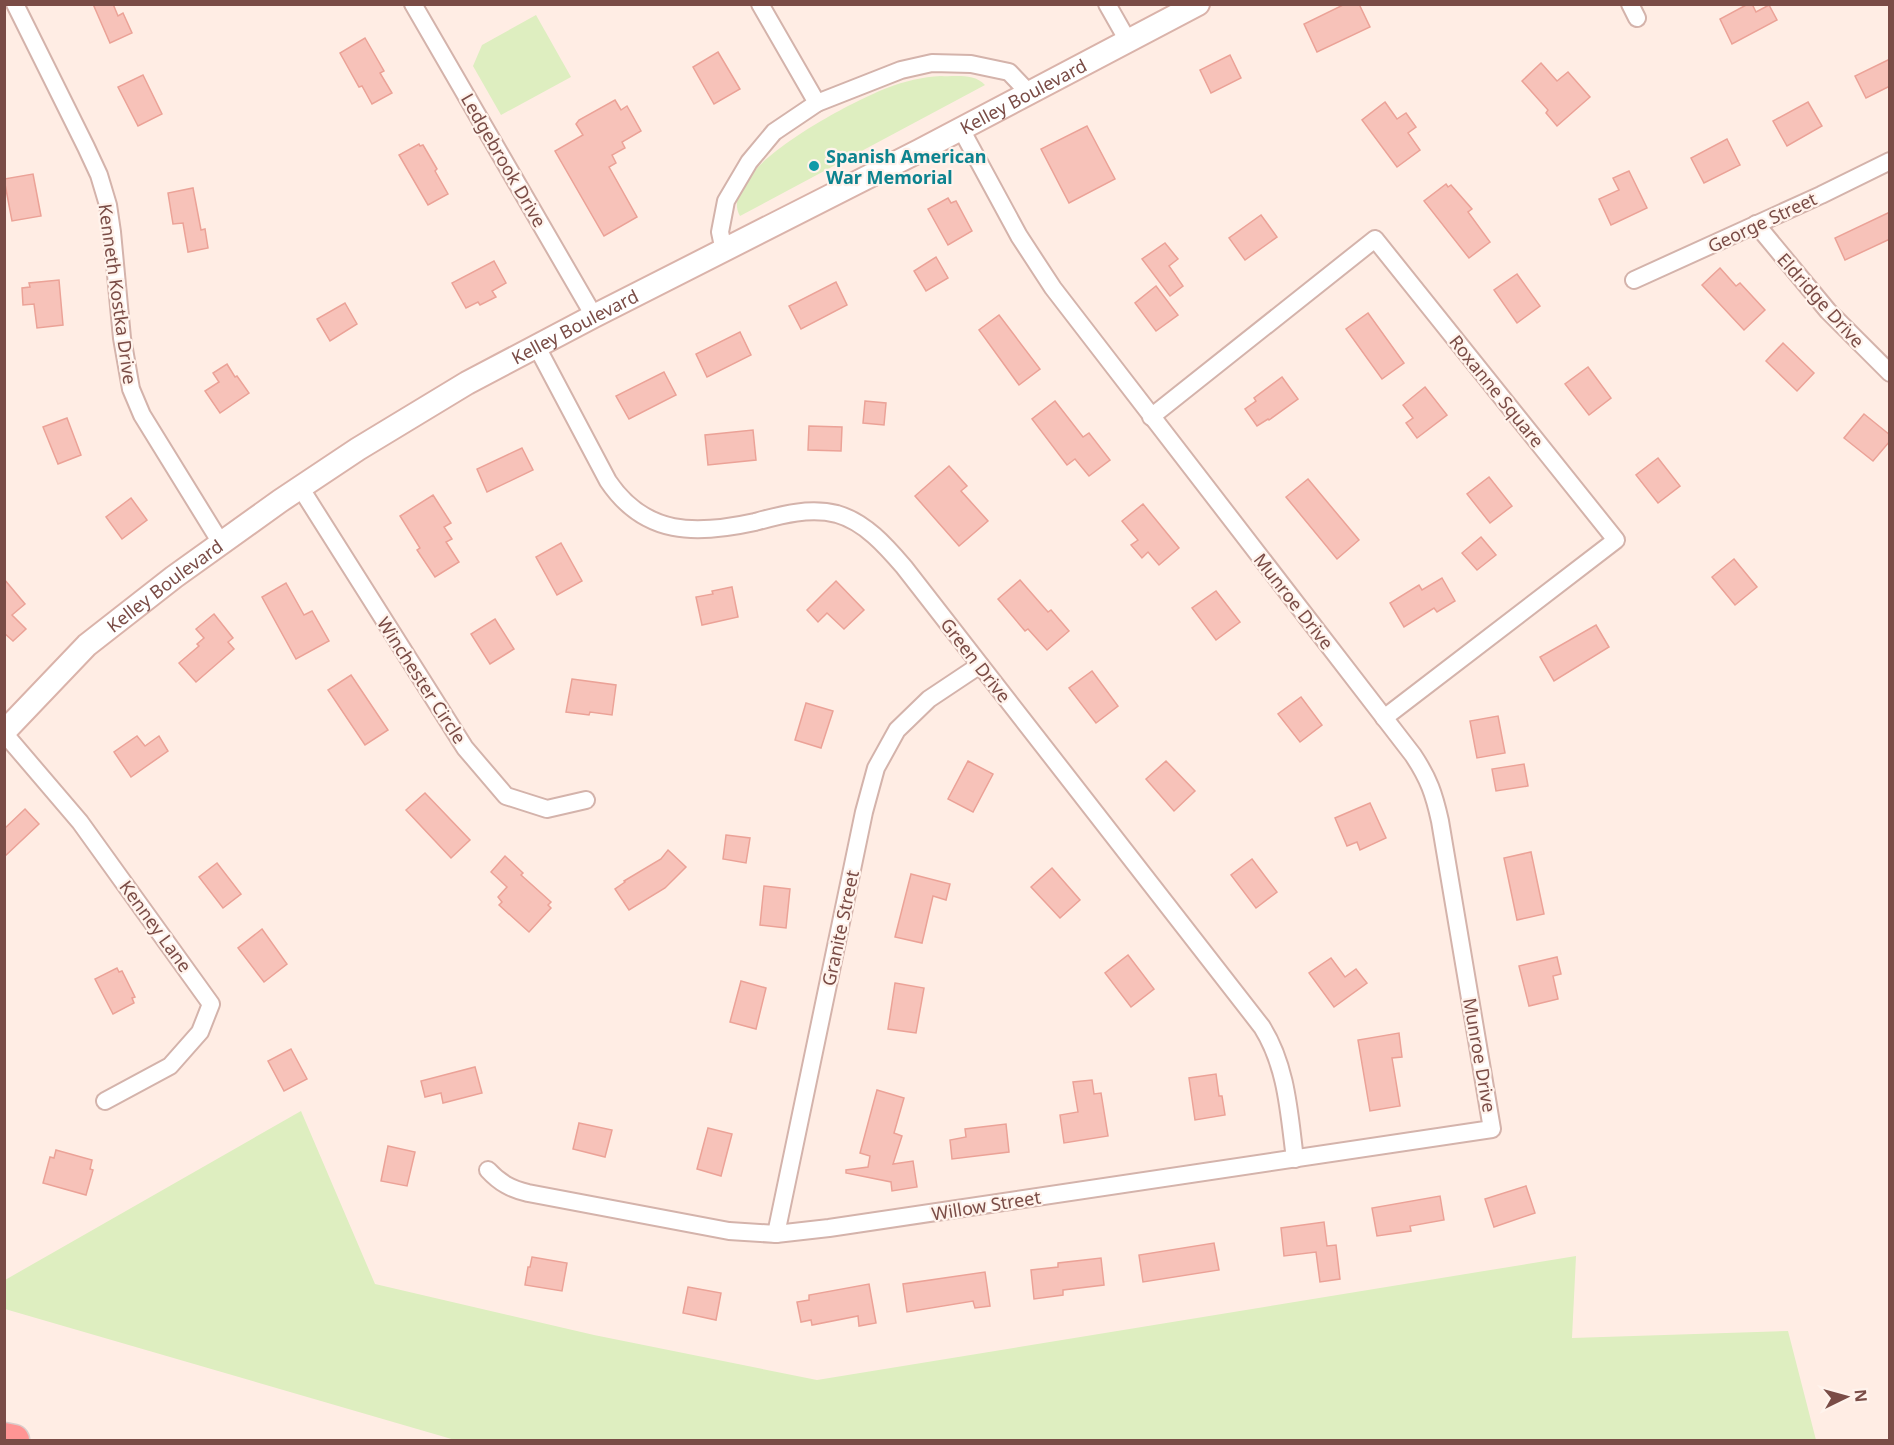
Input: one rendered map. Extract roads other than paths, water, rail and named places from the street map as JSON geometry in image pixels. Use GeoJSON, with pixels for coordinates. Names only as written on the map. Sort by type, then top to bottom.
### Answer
{"type":"FeatureCollection","features":[{"type":"Feature","properties":{"kind":"highway"},"geometry":{"type":"LineString","coordinates":[[4,1438],[14,1440]]}},
{"type":"Feature","properties":{"kind":"main road","name":"Kelley Boulevard"},"geometry":{"type":"LineString","coordinates":[[4,733],[87,645],[221,543],[358,449],[467,383],[961,129],[1198,4]]}},
{"type":"Feature","properties":{"kind":"street","name":"Kenneth Kostka Drive"},"geometry":{"type":"LineString","coordinates":[[15,4],[99,175],[112,232],[123,346],[131,389],[141,415],[221,543]]}},
{"type":"Feature","properties":{"kind":"street","name":"Ledgebrook Drive"},"geometry":{"type":"LineString","coordinates":[[413,4],[594,316]]}},
{"type":"Feature","properties":{"kind":"street"},"geometry":{"type":"LineString","coordinates":[[760,4],[817,103]]}},
{"type":"Feature","properties":{"kind":"street"},"geometry":{"type":"LineString","coordinates":[[1107,4],[1128,41]]}},
{"type":"Feature","properties":{"kind":"street"},"geometry":{"type":"LineString","coordinates":[[724,251],[720,232],[726,201],[749,162],[774,132],[817,103],[901,70],[932,63],[971,64],[1009,72],[1029,93]]}},
{"type":"Feature","properties":{"kind":"street","name":"Munroe Drive"},"geometry":{"type":"LineString","coordinates":[[961,129],[1019,236],[1053,288],[1426,775],[1435,797],[1492,1129]]}},
{"type":"Feature","properties":{"kind":"street","name":"George Street"},"geometry":{"type":"LineString","coordinates":[[1634,280],[1890,161]]}},
{"type":"Feature","properties":{"kind":"street","name":"Eldridge Drive"},"geometry":{"type":"LineString","coordinates":[[1756,224],[1828,311],[1890,373]]}},
{"type":"Feature","properties":{"kind":"street","name":"Roxanne Square"},"geometry":{"type":"LineString","coordinates":[[1150,417],[1375,239],[1616,540],[1384,718]]}},
{"type":"Feature","properties":{"kind":"street","name":"Green Drive"},"geometry":{"type":"LineString","coordinates":[[537,347],[608,481],[628,507],[662,525],[682,529],[741,525],[803,512],[837,514],[854,521],[895,556],[1262,1027],[1272,1043],[1284,1077],[1295,1159]]}},
{"type":"Feature","properties":{"kind":"street","name":"Winchester Circle"},"geometry":{"type":"LineString","coordinates":[[300,487],[465,748],[506,796],[547,809],[586,800]]}},
{"type":"Feature","properties":{"kind":"street","name":"Granite Street"},"geometry":{"type":"LineString","coordinates":[[776,1234],[864,812],[876,768],[897,730],[929,699],[980,665]]}},
{"type":"Feature","properties":{"kind":"street","name":"Kenney Lane"},"geometry":{"type":"LineString","coordinates":[[4,733],[80,822],[211,1004],[200,1032],[170,1066],[105,1101]]}},
{"type":"Feature","properties":{"kind":"street","name":"Willow Street"},"geometry":{"type":"LineString","coordinates":[[488,1170],[510,1188],[528,1193],[710,1229],[776,1234],[1492,1129]]}},
{"type":"Feature","properties":{"kind":"place","name":"Spanish American War Memorial"},"geometry":{"type":"Point","coordinates":[814,166]}}]}
